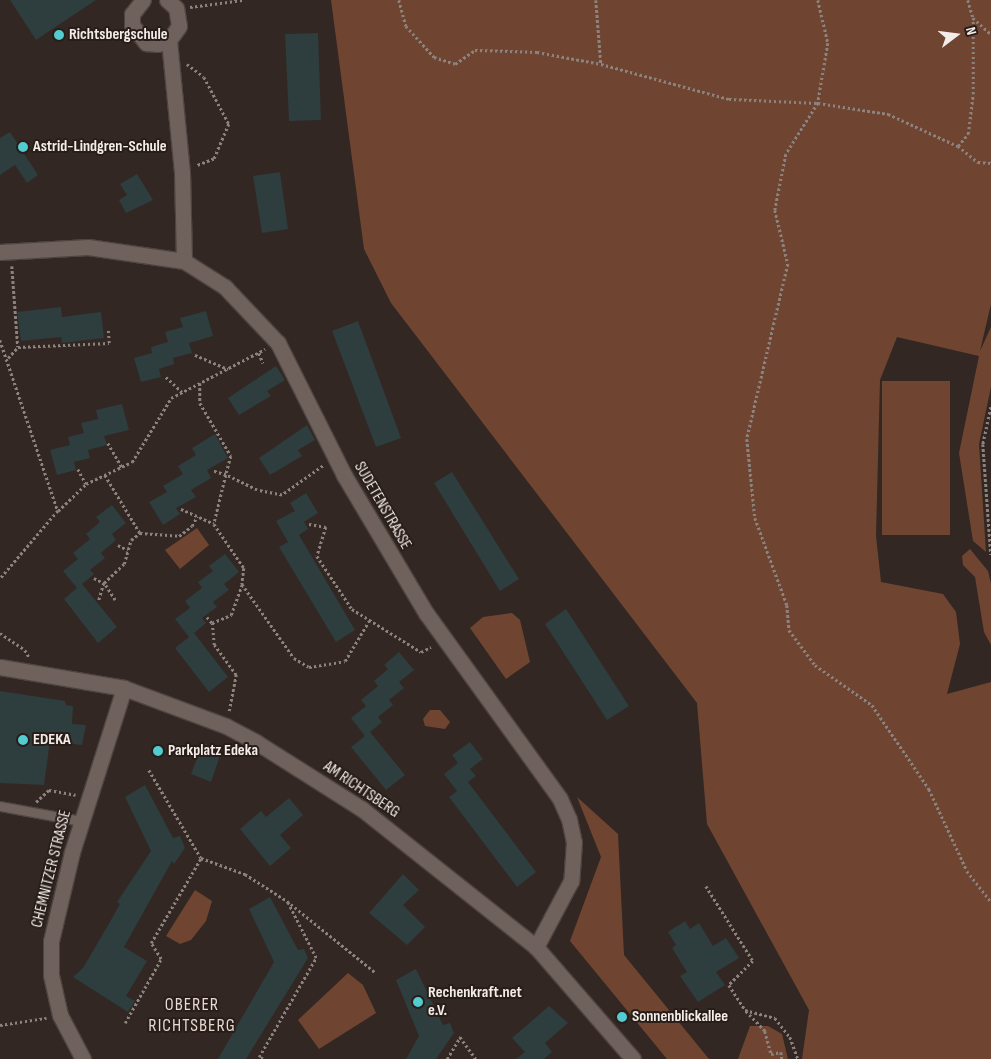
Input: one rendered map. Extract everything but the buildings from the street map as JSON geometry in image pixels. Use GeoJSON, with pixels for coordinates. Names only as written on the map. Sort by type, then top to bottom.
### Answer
{"type":"FeatureCollection","features":[{"type":"Feature","properties":{"kind":"street"},"geometry":{"type":"LineString","coordinates":[[143,0],[132,14],[137,36],[146,43],[169,40]]}},
{"type":"Feature","properties":{"kind":"street"},"geometry":{"type":"LineString","coordinates":[[172,4],[179,26],[169,40],[182,172],[184,261]]}},
{"type":"Feature","properties":{"kind":"street","name":"SUDETENSTRASSE"},"geometry":{"type":"LineString","coordinates":[[0,252],[88,247],[184,261],[225,287],[278,343],[335,458],[444,640],[560,799],[569,819],[574,849],[571,881],[536,947]]}},
{"type":"Feature","properties":{"kind":"street","name":"AM RICHTSBERG"},"geometry":{"type":"LineString","coordinates":[[0,667],[124,688],[226,726],[362,809],[536,947],[634,1059]]}},
{"type":"Feature","properties":{"kind":"street","name":"CHEMNITZER STRASSE"},"geometry":{"type":"LineString","coordinates":[[83,1059],[60,1015],[51,975],[51,941],[81,821],[124,688]]}},
{"type":"Feature","properties":{"kind":"lane"},"geometry":{"type":"LineString","coordinates":[[0,806],[81,821]]}},
{"type":"Feature","properties":{"kind":"path"},"geometry":{"type":"LineString","coordinates":[[172,4],[243,0]]}},
{"type":"Feature","properties":{"kind":"path"},"geometry":{"type":"LineString","coordinates":[[399,0],[406,26],[434,57],[455,64],[475,50],[537,52],[601,64],[729,99],[818,103],[888,114],[958,146],[978,162],[991,163]]}},
{"type":"Feature","properties":{"kind":"path"},"geometry":{"type":"LineString","coordinates":[[596,0],[601,64]]}},
{"type":"Feature","properties":{"kind":"path"},"geometry":{"type":"LineString","coordinates":[[818,0],[828,43],[818,103],[786,154],[775,210],[788,264],[748,439],[755,518],[787,605],[789,630],[816,665],[872,705],[929,789],[967,871],[991,902]]}},
{"type":"Feature","properties":{"kind":"path"},"geometry":{"type":"LineString","coordinates":[[958,146],[968,134],[973,94],[973,18],[968,0]]}},
{"type":"Feature","properties":{"kind":"path"},"geometry":{"type":"LineString","coordinates":[[973,18],[991,34]]}},
{"type":"Feature","properties":{"kind":"path"},"geometry":{"type":"LineString","coordinates":[[182,172],[214,159],[229,124],[204,77]]}},
{"type":"Feature","properties":{"kind":"path"},"geometry":{"type":"LineString","coordinates":[[12,275],[18,347]]}},
{"type":"Feature","properties":{"kind":"path"},"geometry":{"type":"LineString","coordinates":[[8,358],[18,347],[109,343],[108,328]]}},
{"type":"Feature","properties":{"kind":"path"},"geometry":{"type":"LineString","coordinates":[[0,340],[8,358],[58,511]]}},
{"type":"Feature","properties":{"kind":"path"},"geometry":{"type":"LineString","coordinates":[[0,579],[58,511],[86,484],[132,462],[171,398],[278,343]]}},
{"type":"Feature","properties":{"kind":"path"},"geometry":{"type":"LineString","coordinates":[[259,353],[264,363]]}},
{"type":"Feature","properties":{"kind":"path"},"geometry":{"type":"LineString","coordinates":[[195,355],[228,369]]}},
{"type":"Feature","properties":{"kind":"path"},"geometry":{"type":"LineString","coordinates":[[166,377],[182,392]]}},
{"type":"Feature","properties":{"kind":"path"},"geometry":{"type":"LineString","coordinates":[[200,383],[200,403],[232,456],[214,524]]}},
{"type":"Feature","properties":{"kind":"path"},"geometry":{"type":"LineString","coordinates":[[991,407],[983,444],[991,555]]}},
{"type":"Feature","properties":{"kind":"path"},"geometry":{"type":"LineString","coordinates":[[108,443],[122,467]]}},
{"type":"Feature","properties":{"kind":"path"},"geometry":{"type":"LineString","coordinates":[[213,471],[257,490],[282,495],[335,458]]}},
{"type":"Feature","properties":{"kind":"path"},"geometry":{"type":"LineString","coordinates":[[78,469],[86,484]]}},
{"type":"Feature","properties":{"kind":"path"},"geometry":{"type":"LineString","coordinates":[[105,475],[140,533]]}},
{"type":"Feature","properties":{"kind":"path"},"geometry":{"type":"LineString","coordinates":[[181,509],[214,524],[244,568],[242,584],[231,615],[212,623]]}},
{"type":"Feature","properties":{"kind":"path"},"geometry":{"type":"LineString","coordinates":[[99,600],[104,583],[124,564],[131,540],[140,533],[179,536],[192,526],[197,516]]}},
{"type":"Feature","properties":{"kind":"path"},"geometry":{"type":"LineString","coordinates":[[309,524],[326,527],[317,556],[352,609],[422,652],[444,640]]}},
{"type":"Feature","properties":{"kind":"path"},"geometry":{"type":"LineString","coordinates":[[118,545],[128,550]]}},
{"type":"Feature","properties":{"kind":"path"},"geometry":{"type":"LineString","coordinates":[[94,578],[104,583],[115,600]]}},
{"type":"Feature","properties":{"kind":"path"},"geometry":{"type":"LineString","coordinates":[[242,584],[294,658],[309,667],[345,661],[369,621]]}},
{"type":"Feature","properties":{"kind":"path"},"geometry":{"type":"LineString","coordinates":[[207,617],[212,623],[214,645],[236,676],[226,726]]}},
{"type":"Feature","properties":{"kind":"path"},"geometry":{"type":"LineString","coordinates":[[0,633],[25,650]]}},
{"type":"Feature","properties":{"kind":"path"},"geometry":{"type":"LineString","coordinates":[[149,770],[201,858],[245,874],[287,901],[376,973]]}},
{"type":"Feature","properties":{"kind":"path"},"geometry":{"type":"LineString","coordinates":[[49,790],[89,798]]}},
{"type":"Feature","properties":{"kind":"path"},"geometry":{"type":"LineString","coordinates":[[125,1022],[161,959],[151,943],[201,858]]}},
{"type":"Feature","properties":{"kind":"path"},"geometry":{"type":"LineString","coordinates":[[706,886],[753,961],[729,985],[745,1010],[765,1031],[772,1059]]}},
{"type":"Feature","properties":{"kind":"path"},"geometry":{"type":"LineString","coordinates":[[263,1059],[259,1057],[316,958],[287,901]]}},
{"type":"Feature","properties":{"kind":"path"},"geometry":{"type":"LineString","coordinates":[[745,1010],[775,1018],[790,1036],[798,1059]]}},
{"type":"Feature","properties":{"kind":"path"},"geometry":{"type":"LineString","coordinates":[[0,1025],[60,1015]]}},
{"type":"Feature","properties":{"kind":"path"},"geometry":{"type":"LineString","coordinates":[[447,1059],[460,1037],[476,1059]]}},
{"type":"Feature","properties":{"kind":"path"},"geometry":{"type":"LineString","coordinates":[[771,1054],[781,1052],[782,1059]]}},
{"type":"Feature","properties":{"kind":"shaded area"},"geometry":{"type":"Polygon","coordinates":[[[331,0],[991,0],[991,304],[980,351],[991,327],[991,387],[979,444],[986,552],[973,541],[959,453],[979,356],[897,337],[880,380],[876,536],[881,582],[943,594],[956,612],[960,644],[947,694],[991,682],[991,1059],[802,1059],[809,1010],[707,824],[697,703],[391,303],[364,249],[331,0]]]}},
{"type":"Feature","properties":{"kind":"shaded area"},"geometry":{"type":"Polygon","coordinates":[[[882,381],[950,381],[950,535],[882,535],[882,381]]]}},
{"type":"Feature","properties":{"kind":"shaded area"},"geometry":{"type":"Polygon","coordinates":[[[197,528],[209,545],[180,569],[165,550],[197,528]]]}},
{"type":"Feature","properties":{"kind":"shaded area"},"geometry":{"type":"Polygon","coordinates":[[[970,549],[988,571],[991,584],[991,645],[984,632],[975,577],[963,565],[962,556],[970,549]]]}},
{"type":"Feature","properties":{"kind":"shaded area"},"geometry":{"type":"Polygon","coordinates":[[[512,613],[520,620],[530,662],[506,679],[470,628],[483,617],[512,613]]]}},
{"type":"Feature","properties":{"kind":"shaded area"},"geometry":{"type":"Polygon","coordinates":[[[430,710],[440,710],[450,722],[445,729],[425,726],[423,719],[430,710]]]}},
{"type":"Feature","properties":{"kind":"shaded area"},"geometry":{"type":"Polygon","coordinates":[[[577,797],[618,834],[624,955],[709,1059],[667,1059],[570,941],[601,857],[577,797]]]}},
{"type":"Feature","properties":{"kind":"shaded area"},"geometry":{"type":"Polygon","coordinates":[[[195,890],[212,901],[206,921],[191,940],[180,944],[166,936],[195,890]]]}},
{"type":"Feature","properties":{"kind":"shaded area"},"geometry":{"type":"Polygon","coordinates":[[[348,973],[363,985],[376,1013],[319,1049],[298,1020],[348,973]]]}},
{"type":"Feature","properties":{"kind":"shaded area"},"geometry":{"type":"Polygon","coordinates":[[[750,1026],[768,1026],[782,1034],[788,1059],[738,1059],[750,1026]]]}},
{"type":"Feature","properties":{"kind":"place","name":"Richtsbergschule"},"geometry":{"type":"Point","coordinates":[59,35]}},
{"type":"Feature","properties":{"kind":"place","name":"Astrid-Lindgren-Schule"},"geometry":{"type":"Point","coordinates":[23,147]}},
{"type":"Feature","properties":{"kind":"place","name":"EDEKA"},"geometry":{"type":"Point","coordinates":[23,740]}},
{"type":"Feature","properties":{"kind":"place","name":"Parkplatz Edeka"},"geometry":{"type":"Point","coordinates":[158,751]}},
{"type":"Feature","properties":{"kind":"place","name":"Rechenkraft.net e.V."},"geometry":{"type":"Point","coordinates":[418,1002]}},
{"type":"Feature","properties":{"kind":"place","name":"Sonnenblickallee"},"geometry":{"type":"Point","coordinates":[622,1017]}},
{"type":"Feature","properties":{"kind":"district","name":"OBERER RICHTSBERG"},"geometry":{"type":"Point","coordinates":[192,1016]}}]}
